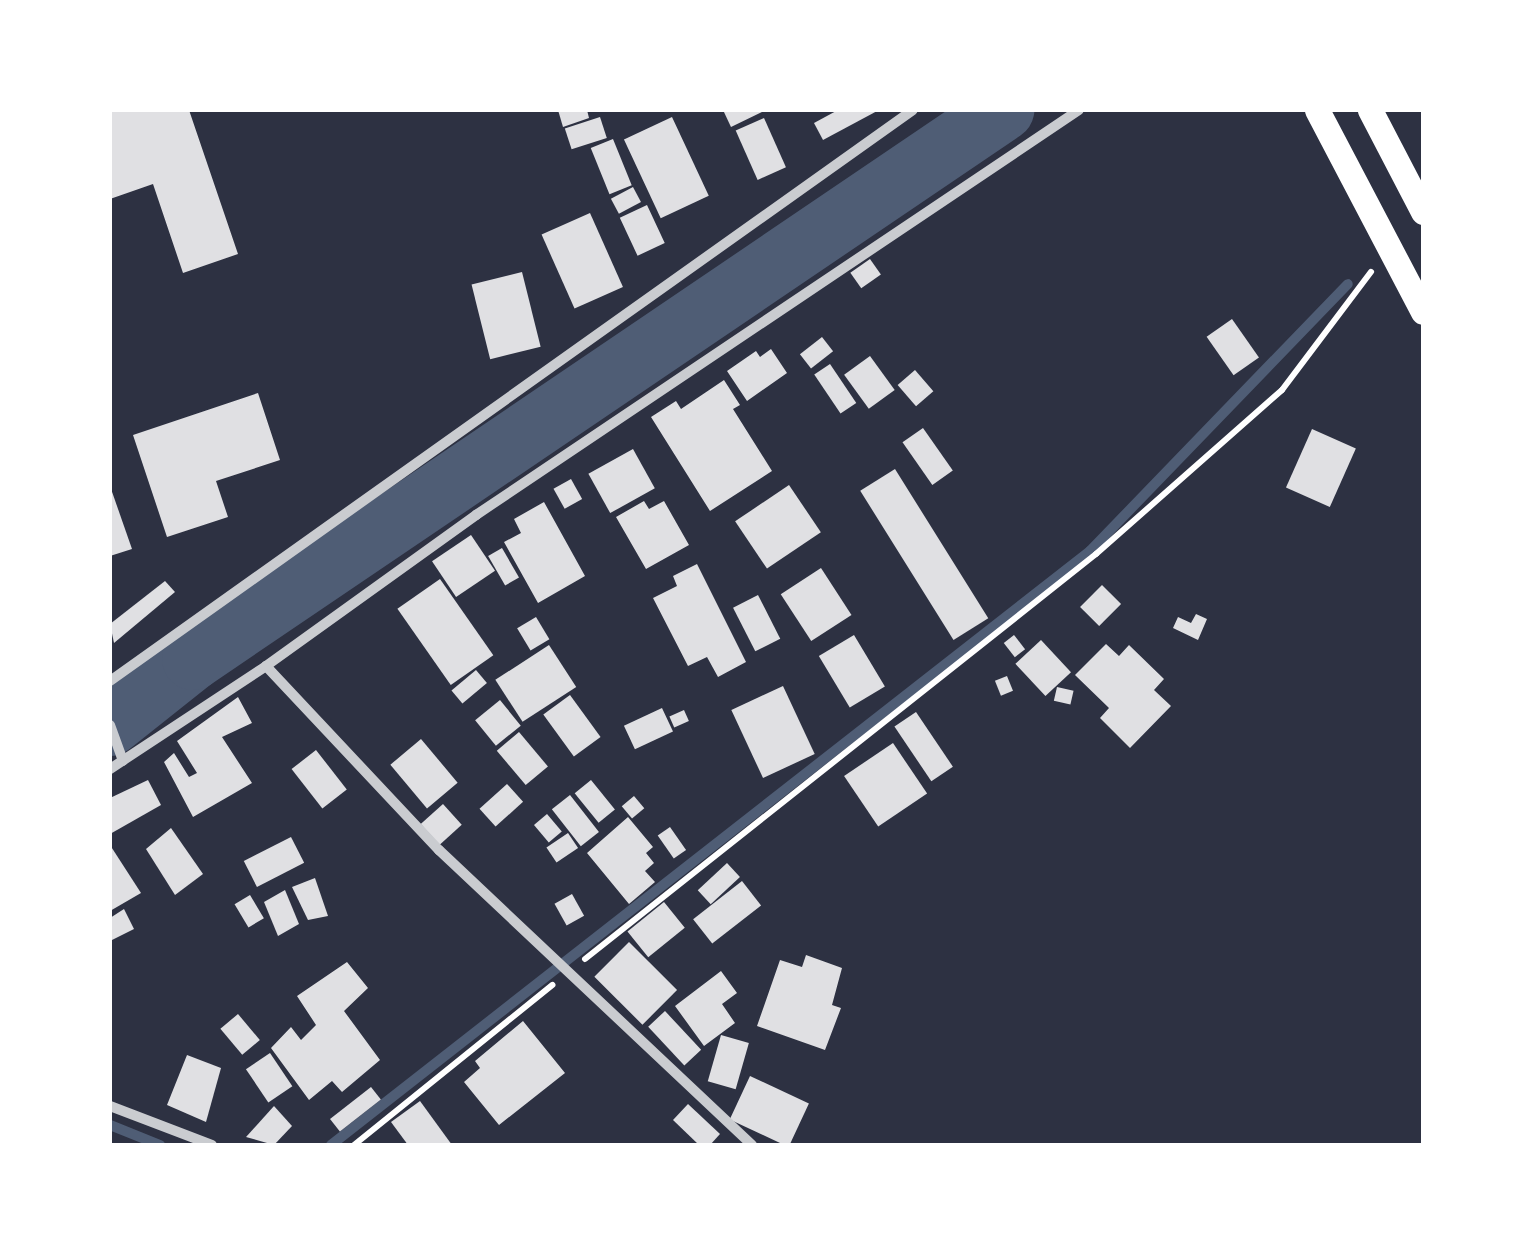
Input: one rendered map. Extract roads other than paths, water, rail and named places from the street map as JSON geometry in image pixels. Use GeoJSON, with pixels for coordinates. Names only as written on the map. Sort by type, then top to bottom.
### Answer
{"type":"FeatureCollection","features":[{"type":"Feature","properties":{"kind":"main road"},"geometry":{"type":"LineString","coordinates":[[1318,110],[1423,312]]}},
{"type":"Feature","properties":{"kind":"main road"},"geometry":{"type":"LineString","coordinates":[[1370,110],[1423,212]]}},
{"type":"Feature","properties":{"kind":"street"},"geometry":{"type":"LineString","coordinates":[[110,682],[912,110]]}},
{"type":"Feature","properties":{"kind":"street"},"geometry":{"type":"LineString","coordinates":[[110,769],[266,666],[492,504],[1078,110]]}},
{"type":"Feature","properties":{"kind":"street"},"geometry":{"type":"LineString","coordinates":[[266,666],[439,850],[752,1145]]}},
{"type":"Feature","properties":{"kind":"street"},"geometry":{"type":"LineString","coordinates":[[110,725],[122,759]]}},
{"type":"Feature","properties":{"kind":"street"},"geometry":{"type":"LineString","coordinates":[[110,1106],[212,1145]]}},
{"type":"Feature","properties":{"kind":"waterway"},"geometry":{"type":"LineString","coordinates":[[110,725],[193,659],[1003,110]]}},
{"type":"Feature","properties":{"kind":"waterway"},"geometry":{"type":"LineString","coordinates":[[331,1145],[1090,551],[1348,284]]}},
{"type":"Feature","properties":{"kind":"waterway"},"geometry":{"type":"LineString","coordinates":[[110,1125],[160,1145]]}}]}
